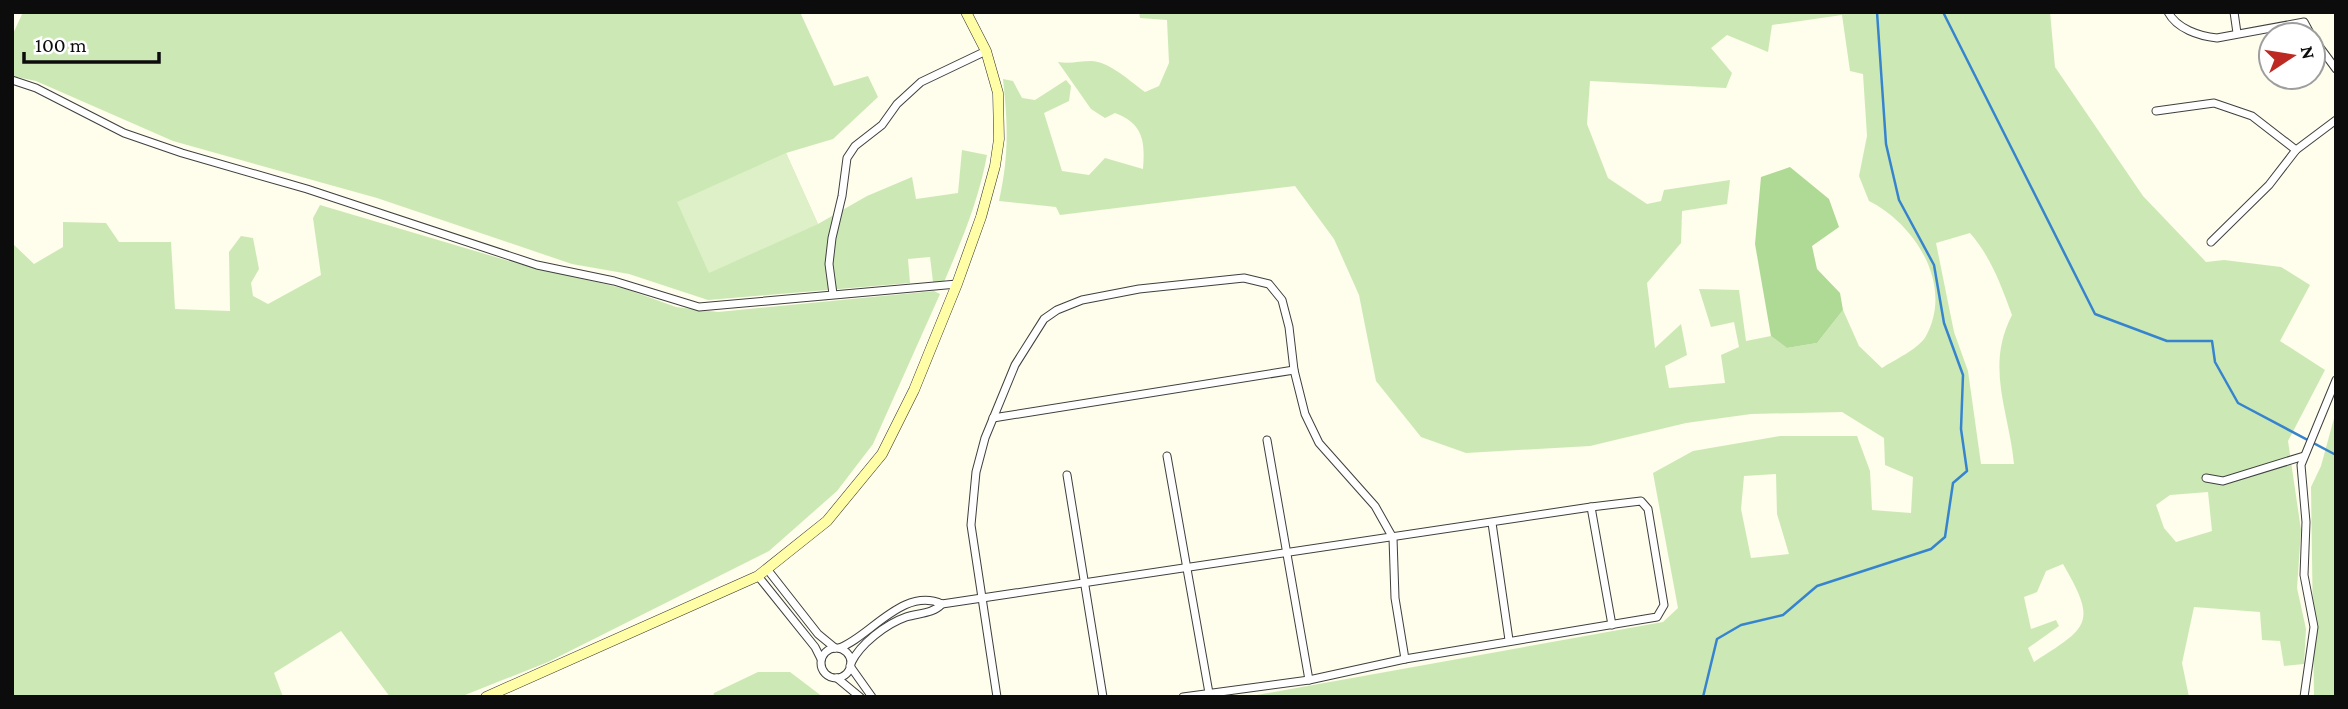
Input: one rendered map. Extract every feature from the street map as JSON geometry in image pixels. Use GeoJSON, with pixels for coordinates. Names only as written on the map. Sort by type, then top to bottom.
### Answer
{"type":"FeatureCollection","features":[{"type":"Feature","properties":{"kind":"street"},"geometry":{"type":"LineString","coordinates":[[486,697],[763,573],[827,520],[881,454],[914,390],[957,284],[981,218],[999,139],[998,93],[986,51],[966,12]]}},
{"type":"Feature","properties":{"kind":"street"},"geometry":{"type":"LineString","coordinates":[[2168,12],[2180,27],[2208,37],[2257,30]]}},
{"type":"Feature","properties":{"kind":"street"},"geometry":{"type":"LineString","coordinates":[[2234,12],[2237,33]]}},
{"type":"Feature","properties":{"kind":"street"},"geometry":{"type":"LineString","coordinates":[[833,294],[830,264],[832,238],[847,158],[855,146],[882,125],[897,104],[921,82],[986,51]]}},
{"type":"Feature","properties":{"kind":"street"},"geometry":{"type":"LineString","coordinates":[[12,80],[36,88],[124,133],[537,265],[614,281],[698,307],[957,284]]}},
{"type":"Feature","properties":{"kind":"street"},"geometry":{"type":"LineString","coordinates":[[2156,111],[2214,103],[2252,116],[2296,150]]}},
{"type":"Feature","properties":{"kind":"street"},"geometry":{"type":"LineString","coordinates":[[2211,242],[2269,185],[2296,150],[2335,119]]}},
{"type":"Feature","properties":{"kind":"street"},"geometry":{"type":"LineString","coordinates":[[997,697],[971,525],[976,472],[993,418],[1015,365],[1044,319],[1057,310],[1082,300],[1139,289],[1244,278],[1269,284],[1282,300],[1305,414],[1319,443],[1375,506],[1393,538],[1395,598],[1405,659]]}},
{"type":"Feature","properties":{"kind":"street"},"geometry":{"type":"LineString","coordinates":[[993,418],[1294,370]]}},
{"type":"Feature","properties":{"kind":"street"},"geometry":{"type":"LineString","coordinates":[[2304,697],[2314,627],[2304,575],[2306,522],[2301,472],[2305,452],[2336,380]]}},
{"type":"Feature","properties":{"kind":"street"},"geometry":{"type":"LineString","coordinates":[[1267,440],[1309,680]]}},
{"type":"Feature","properties":{"kind":"street"},"geometry":{"type":"LineString","coordinates":[[2206,478],[2234,478],[2305,452]]}},
{"type":"Feature","properties":{"kind":"street"},"geometry":{"type":"LineString","coordinates":[[1167,456],[1209,693]]}},
{"type":"Feature","properties":{"kind":"street"},"geometry":{"type":"LineString","coordinates":[[1067,475],[1082,583],[1103,697]]}},
{"type":"Feature","properties":{"kind":"street"},"geometry":{"type":"LineString","coordinates":[[821,659],[826,651],[851,643],[877,621],[902,606],[933,601],[942,604],[1591,507],[1641,501],[1649,512],[1664,605],[1662,613],[1657,617],[1508,640],[1309,680],[1182,697]]}},
{"type":"Feature","properties":{"kind":"street"},"geometry":{"type":"LineString","coordinates":[[1591,507],[1612,625]]}},
{"type":"Feature","properties":{"kind":"street"},"geometry":{"type":"LineString","coordinates":[[1492,523],[1508,640]]}},
{"type":"Feature","properties":{"kind":"street"},"geometry":{"type":"LineString","coordinates":[[763,573],[818,634],[847,653],[850,665],[872,697]]}},
{"type":"Feature","properties":{"kind":"street"},"geometry":{"type":"LineString","coordinates":[[763,573],[815,647],[824,672],[837,678],[860,697]]}},
{"type":"Feature","properties":{"kind":"street"},"geometry":{"type":"LineString","coordinates":[[837,678],[845,674],[858,651],[884,629],[905,617],[936,610],[942,604]]}},
{"type":"Feature","properties":{"kind":"street"},"geometry":{"type":"LineString","coordinates":[[877,621],[884,629]]}},
{"type":"Feature","properties":{"kind":"green space"},"geometry":{"type":"Polygon","coordinates":[[[23,12],[800,12],[834,86],[868,76],[878,97],[833,139],[786,153],[818,224],[867,196],[912,177],[916,199],[958,193],[962,150],[987,155],[975,203],[944,282],[933,282],[930,257],[908,259],[910,283],[708,300],[629,274],[572,264],[377,198],[173,141],[36,81],[12,76],[12,36],[23,12]]]}},
{"type":"Feature","properties":{"kind":"green space"},"geometry":{"type":"Polygon","coordinates":[[[1139,12],[2050,12],[2055,67],[2143,196],[2206,262],[2224,260],[2281,267],[2310,285],[2280,341],[2325,370],[2288,441],[2301,530],[2297,588],[2306,629],[2304,664],[2284,666],[2280,641],[2262,640],[2260,612],[2194,607],[2182,663],[2189,697],[1246,697],[1663,622],[1678,608],[1653,473],[1693,451],[1780,436],[1857,436],[1870,471],[1872,510],[1911,513],[1913,477],[1885,465],[1884,438],[1842,412],[1751,414],[1686,423],[1590,446],[1466,453],[1421,437],[1376,381],[1359,295],[1334,239],[1295,186],[1060,215],[1056,207],[999,201],[1007,140],[1003,79],[1013,81],[1022,98],[1035,100],[1066,80],[1071,86],[1069,101],[1044,113],[1062,171],[1089,175],[1105,158],[1143,169],[1143,142],[1137,128],[1125,117],[1115,113],[1105,118],[1091,109],[1058,62],[1098,62],[1120,73],[1145,92],[1159,86],[1169,63],[1167,20],[1140,18],[1139,12]],[[1842,15],[1772,25],[1768,52],[1727,35],[1711,48],[1732,73],[1726,88],[1590,81],[1587,124],[1608,178],[1647,204],[1661,201],[1664,190],[1730,180],[1727,204],[1682,211],[1681,243],[1647,283],[1655,348],[1681,324],[1687,355],[1665,366],[1669,388],[1725,383],[1721,355],[1739,347],[1734,322],[1711,327],[1699,289],[1739,290],[1746,341],[1771,336],[1787,348],[1817,343],[1843,310],[1859,346],[1882,368],[1923,341],[1933,316],[1935,297],[1925,258],[1915,240],[1901,225],[1886,211],[1869,201],[1859,176],[1867,136],[1863,74],[1850,71],[1842,15]],[[1970,233],[1936,243],[1954,332],[1968,371],[1981,464],[2014,464],[1999,371],[2004,334],[2012,315],[1990,262],[1970,233]],[[1776,474],[1744,476],[1741,509],[1751,558],[1789,554],[1777,514],[1776,474]],[[2208,492],[2170,495],[2156,505],[2164,528],[2176,542],[2212,531],[2208,492]],[[2063,564],[2046,571],[2037,592],[2024,597],[2031,629],[2056,620],[2059,626],[2028,648],[2034,662],[2076,631],[2082,622],[2083,612],[2081,600],[2063,564]]]}},
{"type":"Feature","properties":{"kind":"green space"},"geometry":{"type":"Polygon","coordinates":[[[786,153],[818,224],[709,273],[677,202],[786,153]]]}},
{"type":"Feature","properties":{"kind":"green space"},"geometry":{"type":"Polygon","coordinates":[[[1790,167],[1829,199],[1839,227],[1812,246],[1817,269],[1840,293],[1843,310],[1817,343],[1787,348],[1771,336],[1755,244],[1761,177],[1790,167]]]}},
{"type":"Feature","properties":{"kind":"green space"},"geometry":{"type":"Polygon","coordinates":[[[320,205],[519,264],[626,289],[676,307],[718,312],[934,291],[940,294],[873,444],[837,491],[769,551],[548,662],[460,697],[390,697],[341,631],[274,673],[283,697],[12,697],[12,243],[34,264],[63,247],[63,222],[106,223],[119,242],[171,242],[175,309],[230,311],[229,252],[241,236],[253,238],[259,269],[251,283],[253,296],[268,304],[321,275],[313,218],[320,205]]]}},
{"type":"Feature","properties":{"kind":"green space"},"geometry":{"type":"Polygon","coordinates":[[[2336,411],[2336,697],[2314,697],[2311,487],[2321,466],[2336,411]]]}},
{"type":"Feature","properties":{"kind":"green space"},"geometry":{"type":"Polygon","coordinates":[[[758,672],[790,672],[823,697],[713,697],[714,693],[758,672]]]}},
{"type":"Feature","properties":{"kind":"waterway"},"geometry":{"type":"LineString","coordinates":[[1703,697],[1717,639],[1741,625],[1783,615],[1817,586],[1931,549],[1945,537],[1953,483],[1967,471],[1961,429],[1963,375],[1944,323],[1934,265],[1899,200],[1886,144],[1877,12]]}},
{"type":"Feature","properties":{"kind":"waterway"},"geometry":{"type":"LineString","coordinates":[[1943,12],[2095,314],[2167,341],[2212,341],[2215,362],[2238,403],[2336,455]]}}]}
